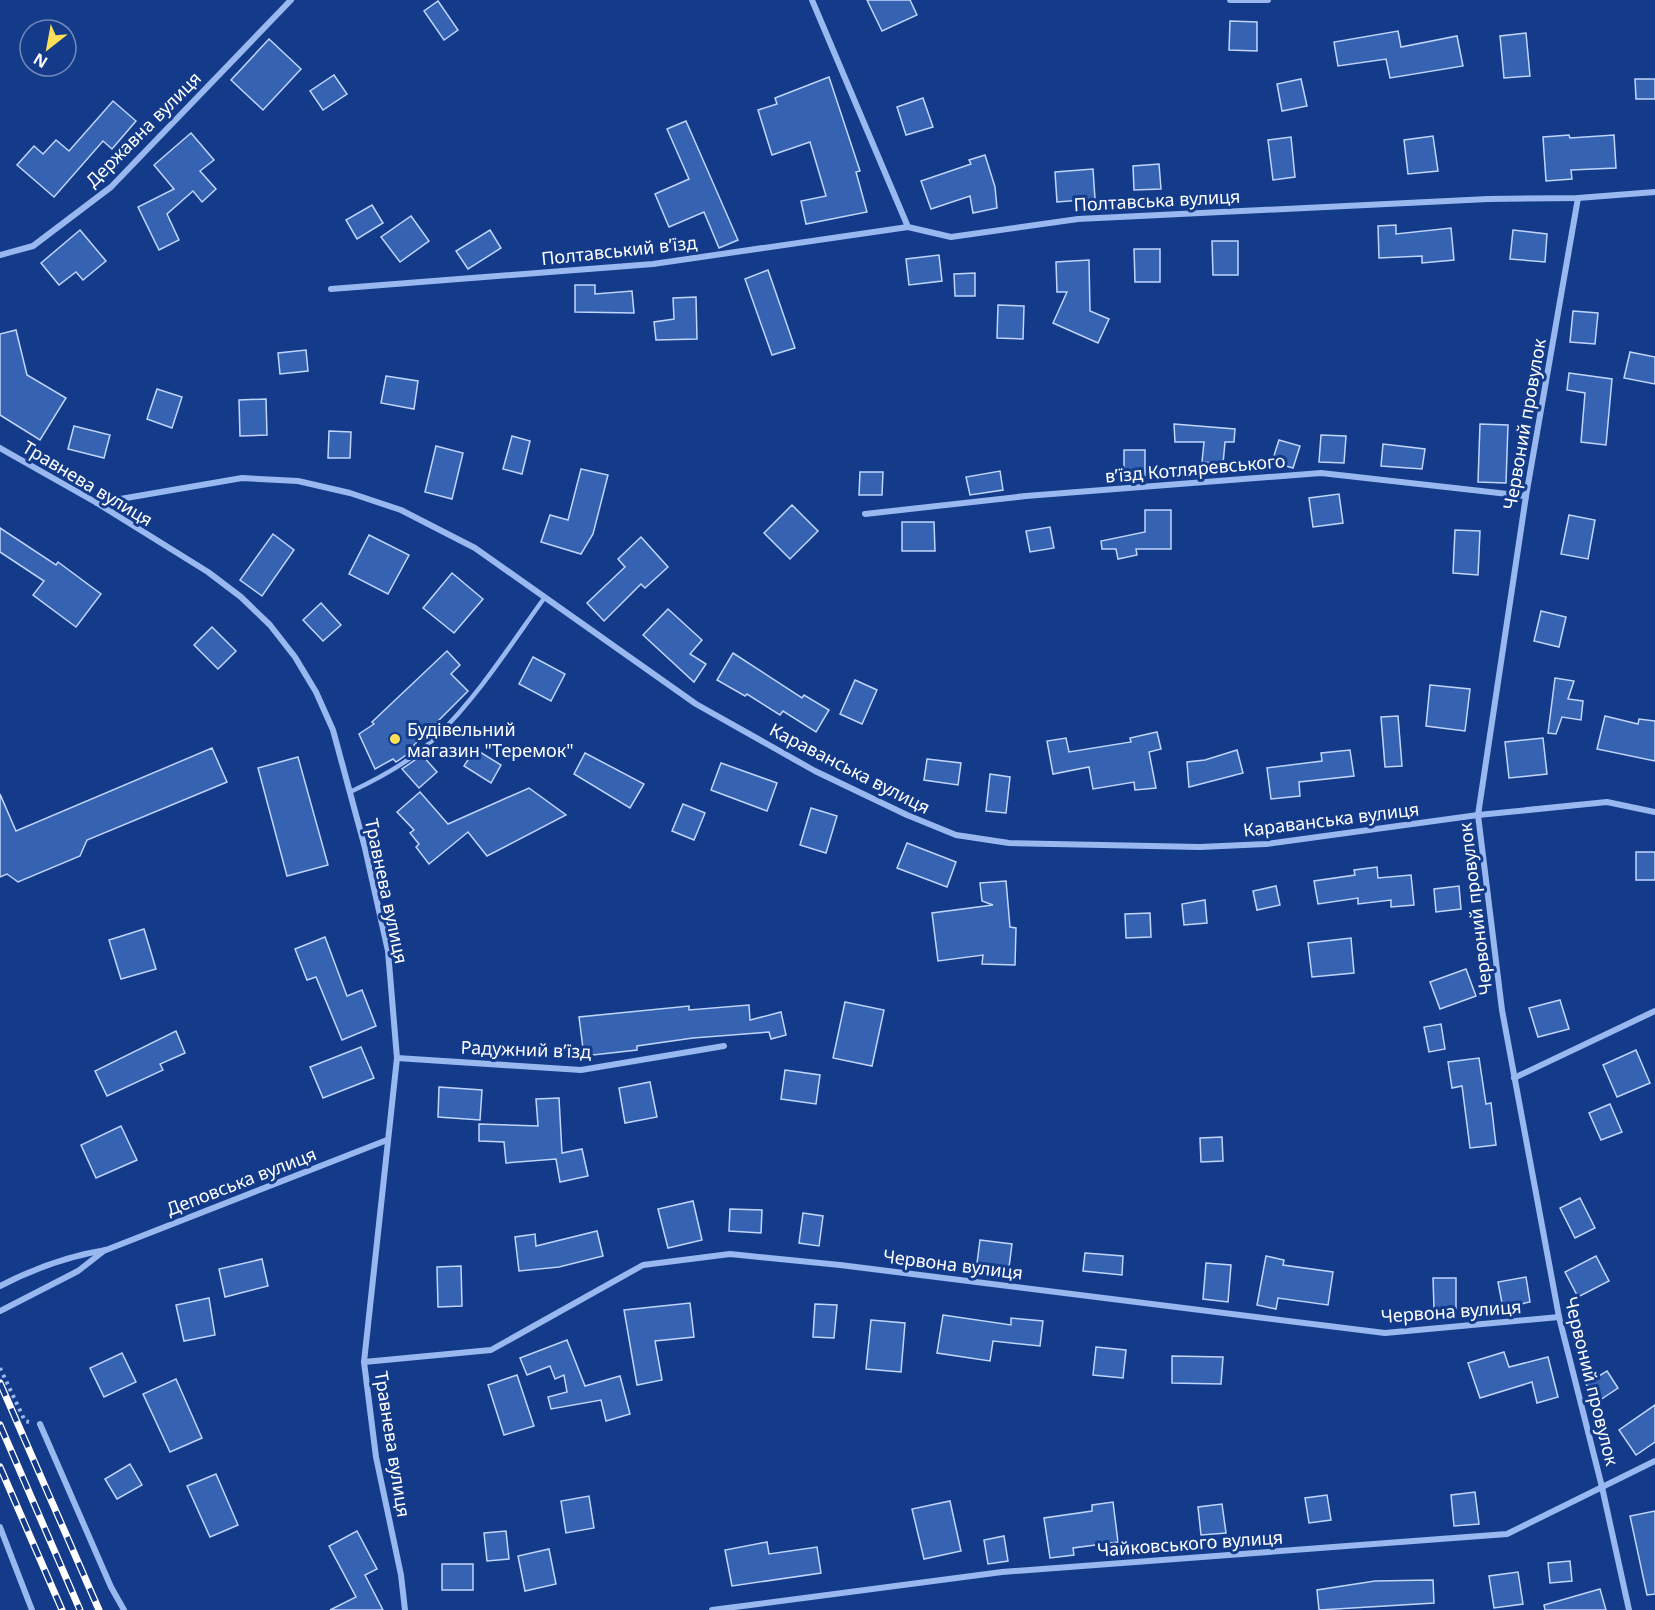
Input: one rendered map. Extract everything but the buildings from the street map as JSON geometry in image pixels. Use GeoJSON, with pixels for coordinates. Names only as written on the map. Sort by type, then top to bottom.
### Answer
{"type":"FeatureCollection","features":[{"type":"Feature","properties":{"kind":"street","name":"Державна вулиця"},"geometry":{"type":"LineString","coordinates":[[0,255],[33,246],[111,187],[291,0]]}},
{"type":"Feature","properties":{"kind":"street"},"geometry":{"type":"LineString","coordinates":[[812,0],[908,227]]}},
{"type":"Feature","properties":{"kind":"street"},"geometry":{"type":"LineString","coordinates":[[1230,0],[1268,0]]}},
{"type":"Feature","properties":{"kind":"street","name":"Полтавська вулиця"},"geometry":{"type":"LineString","coordinates":[[908,227],[951,237],[1078,219],[1488,199],[1578,198],[1655,192]]}},
{"type":"Feature","properties":{"kind":"street","name":"Червоний провулок"},"geometry":{"type":"LineString","coordinates":[[1578,198],[1526,496],[1478,815],[1502,1010],[1559,1317],[1602,1487],[1629,1610]]}},
{"type":"Feature","properties":{"kind":"street","name":"Полтавський в’їзд"},"geometry":{"type":"LineString","coordinates":[[331,289],[653,264],[908,227]]}},
{"type":"Feature","properties":{"kind":"street","name":"Травнева вулиця"},"geometry":{"type":"LineString","coordinates":[[0,448],[97,503],[208,572],[241,597],[270,625],[295,657],[316,692],[333,729],[388,951],[397,1058],[364,1362],[376,1457],[401,1575],[405,1610]]}},
{"type":"Feature","properties":{"kind":"street","name":"в’їзд Котляревського"},"geometry":{"type":"LineString","coordinates":[[866,514],[1026,496],[1321,473],[1526,496]]}},
{"type":"Feature","properties":{"kind":"street","name":"Караванська вулиця"},"geometry":{"type":"LineString","coordinates":[[97,503],[242,478],[298,481],[350,493],[400,510],[475,548],[696,704],[815,771],[907,815],[956,835],[1009,843],[1200,847],[1266,844],[1478,815],[1607,802],[1655,812]]}},
{"type":"Feature","properties":{"kind":"street"},"geometry":{"type":"LineString","coordinates":[[1514,1078],[1655,1011]]}},
{"type":"Feature","properties":{"kind":"street","name":"Радужний в’їзд"},"geometry":{"type":"LineString","coordinates":[[397,1058],[581,1070],[724,1046]]}},
{"type":"Feature","properties":{"kind":"street","name":"Деповська вулиця"},"geometry":{"type":"LineString","coordinates":[[0,1286],[37,1268],[73,1255],[106,1250],[387,1140]]}},
{"type":"Feature","properties":{"kind":"street","name":"Деповська вулиця"},"geometry":{"type":"LineString","coordinates":[[0,1311],[78,1271],[106,1250]]}},
{"type":"Feature","properties":{"kind":"street","name":"Червона вулиця"},"geometry":{"type":"LineString","coordinates":[[364,1362],[491,1350],[643,1265],[730,1254],[840,1265],[1385,1334],[1559,1317]]}},
{"type":"Feature","properties":{"kind":"street"},"geometry":{"type":"LineString","coordinates":[[40,1424],[111,1587],[124,1610]]}},
{"type":"Feature","properties":{"kind":"street","name":"Чайковського вулиця"},"geometry":{"type":"LineString","coordinates":[[712,1610],[1002,1572],[1506,1534],[1655,1461]]}},
{"type":"Feature","properties":{"kind":"street"},"geometry":{"type":"LineString","coordinates":[[0,1527],[32,1610]]}},
{"type":"Feature","properties":{"kind":"lane"},"geometry":{"type":"LineString","coordinates":[[350,792],[374,781],[437,736],[481,687],[545,597]]}},
{"type":"Feature","properties":{"kind":"path"},"geometry":{"type":"LineString","coordinates":[[0,1368],[26,1421],[40,1424]]}},
{"type":"Feature","properties":{"kind":"railway"},"geometry":{"type":"LineString","coordinates":[[0,1383],[99,1610]]}},
{"type":"Feature","properties":{"kind":"railway"},"geometry":{"type":"LineString","coordinates":[[0,1425],[80,1610]]}},
{"type":"Feature","properties":{"kind":"railway"},"geometry":{"type":"LineString","coordinates":[[0,1467],[62,1610]]}},
{"type":"Feature","properties":{"kind":"place","name":"Будівельний магазин \"Теремок\""},"geometry":{"type":"Point","coordinates":[395,739]}}]}
